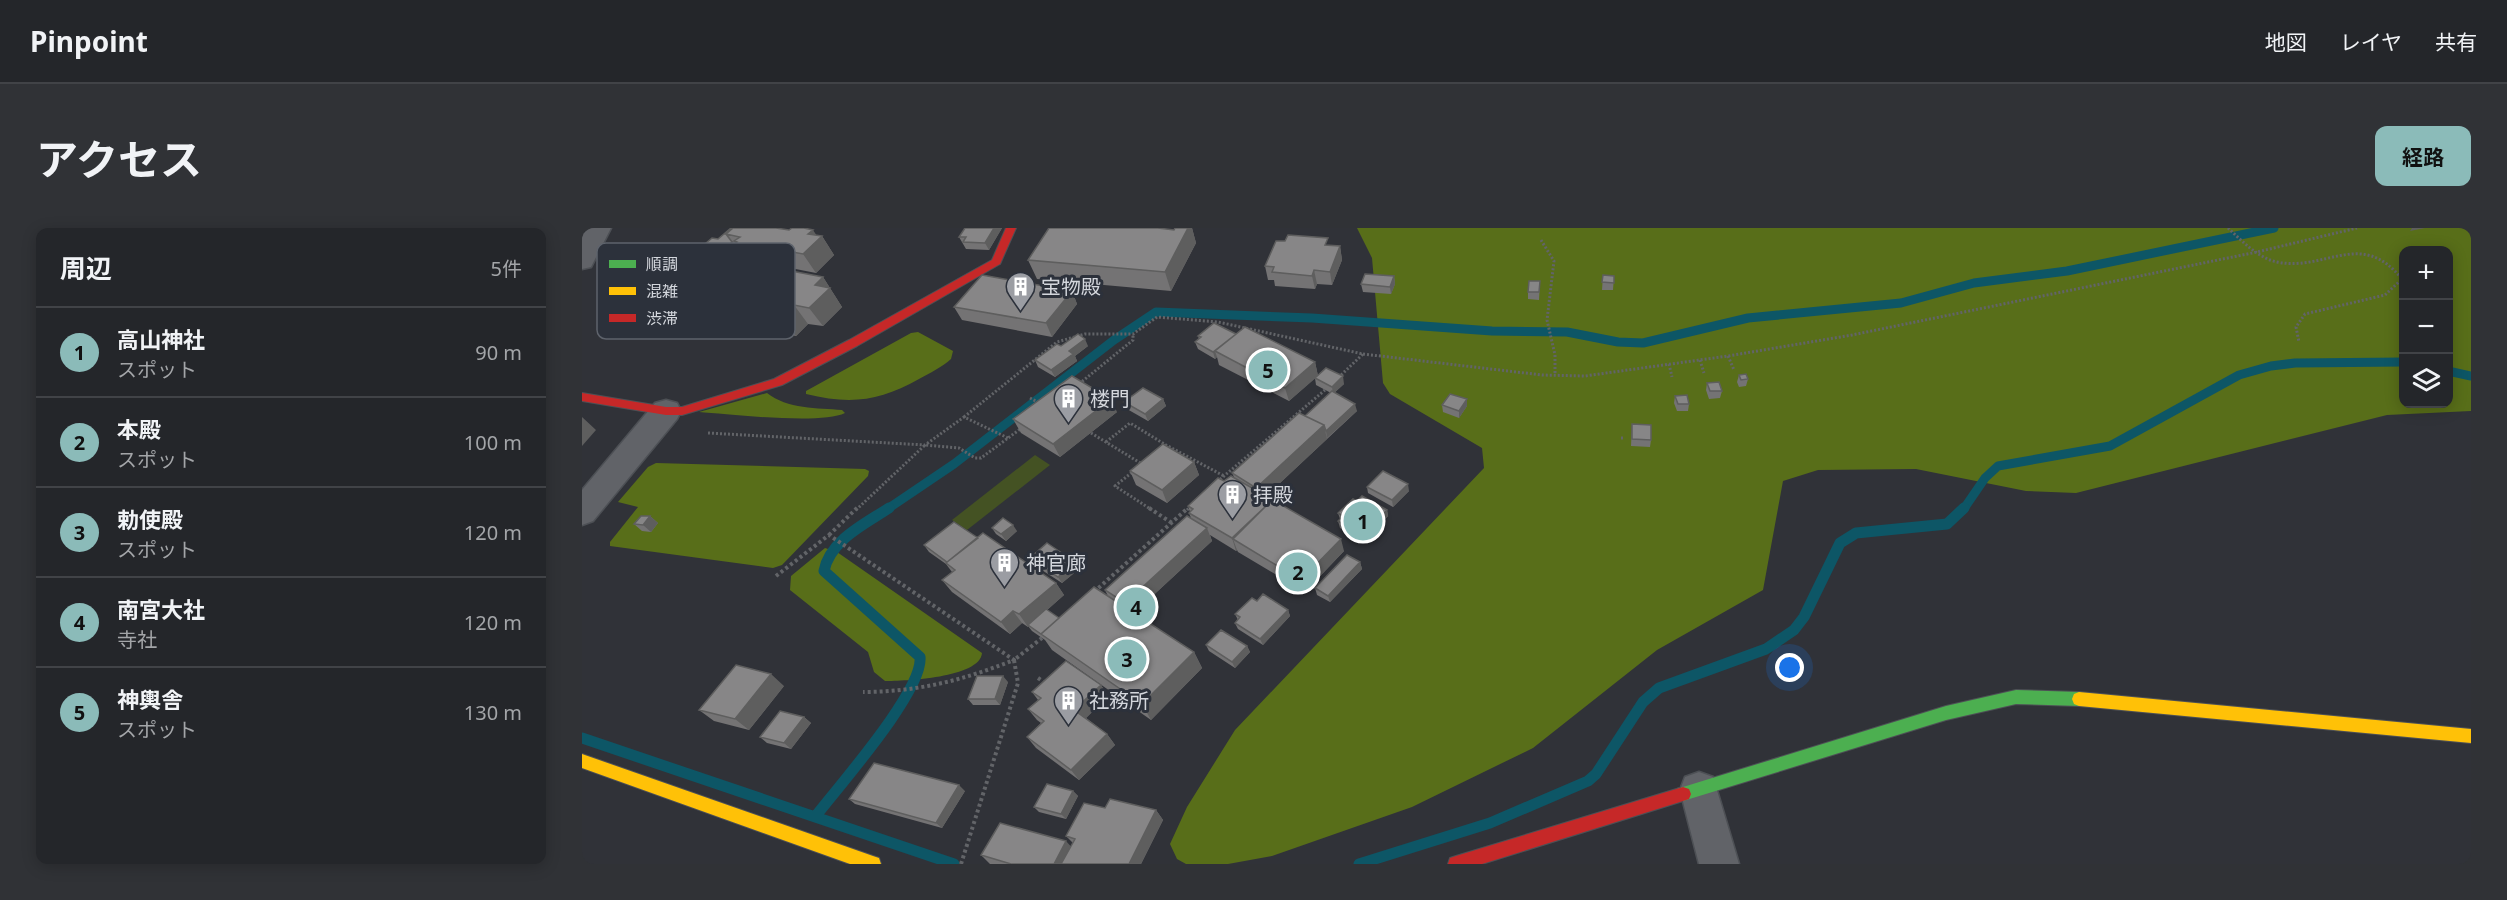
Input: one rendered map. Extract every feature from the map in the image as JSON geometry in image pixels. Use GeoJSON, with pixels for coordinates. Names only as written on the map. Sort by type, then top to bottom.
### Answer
{"type":"FeatureCollection","features":[{"type":"Feature","properties":{"kind":"street"},"geometry":{"type":"LineString","coordinates":[[582,261],[598,228]]}},
{"type":"Feature","properties":{"kind":"street"},"geometry":{"type":"LineString","coordinates":[[582,397],[666,411],[682,411],[778,382],[853,343],[996,262],[1011,228]]}},
{"type":"Feature","properties":{"kind":"street"},"geometry":{"type":"LineString","coordinates":[[582,512],[666,411]]}},
{"type":"Feature","properties":{"kind":"street"},"geometry":{"type":"LineString","coordinates":[[1456,864],[1946,713],[2016,697],[2060,697],[2471,736]]}},
{"type":"Feature","properties":{"kind":"street"},"geometry":{"type":"LineString","coordinates":[[582,761],[873,864]]}},
{"type":"Feature","properties":{"kind":"street"},"geometry":{"type":"LineString","coordinates":[[1699,790],[1719,864]]}},
{"type":"Feature","properties":{"kind":"path"},"geometry":{"type":"LineString","coordinates":[[2228,228],[2258,252],[2278,262],[2291,263],[2359,253],[2386,261],[2402,279],[2385,294],[2305,314],[2296,327],[2299,342]]}},
{"type":"Feature","properties":{"kind":"path"},"geometry":{"type":"LineString","coordinates":[[776,576],[829,535],[926,445],[1057,342],[1085,334],[1133,334],[1157,317],[1218,322],[1363,354],[1555,375],[1585,376],[1728,356],[1852,335],[2258,252],[2357,228]]}},
{"type":"Feature","properties":{"kind":"path"},"geometry":{"type":"LineString","coordinates":[[1541,240],[1554,261],[1547,321],[1555,354],[1555,375]]}},
{"type":"Feature","properties":{"kind":"path"},"geometry":{"type":"LineString","coordinates":[[1077,386],[1133,340],[1133,334]]}},
{"type":"Feature","properties":{"kind":"path"},"geometry":{"type":"LineString","coordinates":[[1336,379],[1363,354]]}},
{"type":"Feature","properties":{"kind":"path"},"geometry":{"type":"LineString","coordinates":[[1728,356],[1734,370]]}},
{"type":"Feature","properties":{"kind":"path"},"geometry":{"type":"LineString","coordinates":[[1700,360],[1704,373]]}},
{"type":"Feature","properties":{"kind":"path"},"geometry":{"type":"LineString","coordinates":[[1669,364],[1672,377]]}},
{"type":"Feature","properties":{"kind":"path"},"geometry":{"type":"LineString","coordinates":[[1215,484],[1324,390]]}},
{"type":"Feature","properties":{"kind":"path"},"geometry":{"type":"LineString","coordinates":[[1030,398],[1044,406]]}},
{"type":"Feature","properties":{"kind":"path"},"geometry":{"type":"LineString","coordinates":[[964,417],[988,426],[1006,437]]}},
{"type":"Feature","properties":{"kind":"path"},"geometry":{"type":"LineString","coordinates":[[1106,442],[1130,423],[1224,476]]}},
{"type":"Feature","properties":{"kind":"path"},"geometry":{"type":"LineString","coordinates":[[699,433],[926,445],[959,448],[975,458],[981,458],[1006,437],[1024,426]]}},
{"type":"Feature","properties":{"kind":"path"},"geometry":{"type":"LineString","coordinates":[[1091,433],[1142,464]]}},
{"type":"Feature","properties":{"kind":"path"},"geometry":{"type":"LineString","coordinates":[[1158,451],[1167,445]]}},
{"type":"Feature","properties":{"kind":"path"},"geometry":{"type":"LineString","coordinates":[[1150,458],[1115,486],[1172,523]]}},
{"type":"Feature","properties":{"kind":"path"},"geometry":{"type":"LineString","coordinates":[[1086,599],[1198,499]]}},
{"type":"Feature","properties":{"kind":"path"},"geometry":{"type":"LineString","coordinates":[[829,535],[1014,660],[1018,683],[961,864]]}},
{"type":"Feature","properties":{"kind":"path"},"geometry":{"type":"LineString","coordinates":[[863,692],[931,689],[969,679],[1014,660],[1042,638]]}},
{"type":"Feature","properties":{"kind":"path"},"geometry":{"type":"LineString","coordinates":[[1038,678],[1050,687]]}},
{"type":"Feature","properties":{"kind":"green space"},"geometry":{"type":"Polygon","coordinates":[[[1357,228],[2471,228],[2471,411],[2387,415],[2076,493],[2026,491],[1916,469],[1818,470],[1783,481],[1763,590],[1657,650],[1533,748],[1412,807],[1272,856],[1228,864],[1186,864],[1177,859],[1170,844],[1187,807],[1235,730],[1484,468],[1482,448],[1390,394],[1383,383],[1372,258],[1357,228]]]}},
{"type":"Feature","properties":{"kind":"green space"},"geometry":{"type":"Polygon","coordinates":[[[918,332],[953,351],[951,359],[936,370],[905,386],[878,396],[851,400],[806,394],[806,391],[911,333],[918,332]]]}},
{"type":"Feature","properties":{"kind":"green space"},"geometry":{"type":"Polygon","coordinates":[[[767,393],[793,405],[842,410],[845,413],[816,418],[796,418],[699,412],[767,393]]]}},
{"type":"Feature","properties":{"kind":"green space"},"geometry":{"type":"Polygon","coordinates":[[[1035,455],[1050,465],[967,530],[952,520],[1035,455]]]}},
{"type":"Feature","properties":{"kind":"green space"},"geometry":{"type":"Polygon","coordinates":[[[656,463],[865,469],[869,471],[868,476],[782,565],[773,568],[610,546],[610,542],[638,507],[618,502],[648,467],[656,463]]]}},
{"type":"Feature","properties":{"kind":"green space"},"geometry":{"type":"Polygon","coordinates":[[[825,548],[837,552],[982,653],[978,661],[969,668],[955,673],[885,681],[874,672],[868,652],[790,590],[791,576],[825,548]]]}},
{"type":"Feature","properties":{"kind":"building"},"geometry":{"type":"Polygon","coordinates":[[[733,228],[726,234],[731,243],[706,243],[712,238],[718,239],[733,228]]]}},
{"type":"Feature","properties":{"kind":"building"},"geometry":{"type":"Polygon","coordinates":[[[733,228],[789,230],[804,228],[813,230],[808,234],[822,236],[803,254],[795,252],[795,243],[736,243],[734,241],[740,237],[726,234],[733,228]]]}},
{"type":"Feature","properties":{"kind":"building"},"geometry":{"type":"Polygon","coordinates":[[[965,228],[994,228],[985,243],[963,242],[966,237],[959,237],[965,228]]]}},
{"type":"Feature","properties":{"kind":"building"},"geometry":{"type":"Polygon","coordinates":[[[1049,228],[1174,230],[1175,228],[1188,228],[1165,272],[1028,260],[1049,228]]]}},
{"type":"Feature","properties":{"kind":"building"},"geometry":{"type":"Polygon","coordinates":[[[1288,235],[1328,238],[1325,245],[1340,246],[1330,272],[1314,270],[1312,276],[1272,272],[1274,267],[1265,266],[1276,241],[1285,241],[1288,235]]]}},
{"type":"Feature","properties":{"kind":"building"},"geometry":{"type":"Polygon","coordinates":[[[795,272],[823,277],[815,285],[830,288],[809,308],[795,305],[795,272]]]}},
{"type":"Feature","properties":{"kind":"building"},"geometry":{"type":"Polygon","coordinates":[[[1365,274],[1394,276],[1390,287],[1361,284],[1365,274]]]}},
{"type":"Feature","properties":{"kind":"building"},"geometry":{"type":"Polygon","coordinates":[[[982,275],[1072,291],[1046,323],[954,307],[982,275]]]}},
{"type":"Feature","properties":{"kind":"building"},"geometry":{"type":"Polygon","coordinates":[[[1603,275],[1614,276],[1614,283],[1602,282],[1603,275]]]}},
{"type":"Feature","properties":{"kind":"building"},"geometry":{"type":"Polygon","coordinates":[[[1529,281],[1540,281],[1539,292],[1528,292],[1529,281]]]}},
{"type":"Feature","properties":{"kind":"building"},"geometry":{"type":"Polygon","coordinates":[[[1214,323],[1236,334],[1213,352],[1195,342],[1201,337],[1198,336],[1214,323]]]}},
{"type":"Feature","properties":{"kind":"building"},"geometry":{"type":"Polygon","coordinates":[[[1245,327],[1315,362],[1285,388],[1215,351],[1245,327]]]}},
{"type":"Feature","properties":{"kind":"building"},"geometry":{"type":"Polygon","coordinates":[[[1078,334],[1085,339],[1069,351],[1073,354],[1051,370],[1035,360],[1057,344],[1061,346],[1078,334]]]}},
{"type":"Feature","properties":{"kind":"building"},"geometry":{"type":"Polygon","coordinates":[[[1326,368],[1343,376],[1332,387],[1315,378],[1326,368]]]}},
{"type":"Feature","properties":{"kind":"building"},"geometry":{"type":"Polygon","coordinates":[[[1746,374],[1748,379],[1741,380],[1739,375],[1746,374]]]}},
{"type":"Feature","properties":{"kind":"building"},"geometry":{"type":"Polygon","coordinates":[[[1072,376],[1111,399],[1053,444],[1013,419],[1072,376]]]}},
{"type":"Feature","properties":{"kind":"building"},"geometry":{"type":"Polygon","coordinates":[[[1719,382],[1722,391],[1710,391],[1707,383],[1719,382]]]}},
{"type":"Feature","properties":{"kind":"building"},"geometry":{"type":"Polygon","coordinates":[[[1143,388],[1163,399],[1145,414],[1124,402],[1143,388]]]}},
{"type":"Feature","properties":{"kind":"building"},"geometry":{"type":"Polygon","coordinates":[[[1332,391],[1355,404],[1326,431],[1324,425],[1305,416],[1332,391]]]}},
{"type":"Feature","properties":{"kind":"building"},"geometry":{"type":"Polygon","coordinates":[[[1450,394],[1467,399],[1459,411],[1442,405],[1450,394]]]}},
{"type":"Feature","properties":{"kind":"building"},"geometry":{"type":"Polygon","coordinates":[[[1687,395],[1689,404],[1678,404],[1675,396],[1687,395]]]}},
{"type":"Feature","properties":{"kind":"building"},"geometry":{"type":"Polygon","coordinates":[[[1299,413],[1324,425],[1256,488],[1232,473],[1299,413]]]}},
{"type":"Feature","properties":{"kind":"building"},"geometry":{"type":"Polygon","coordinates":[[[1632,424],[1651,425],[1651,440],[1632,439],[1632,424]]]}},
{"type":"Feature","properties":{"kind":"building"},"geometry":{"type":"Polygon","coordinates":[[[1163,444],[1194,462],[1162,490],[1130,471],[1163,444]]]}},
{"type":"Feature","properties":{"kind":"building"},"geometry":{"type":"Polygon","coordinates":[[[1383,471],[1408,484],[1392,500],[1367,487],[1383,471]]]}},
{"type":"Feature","properties":{"kind":"building"},"geometry":{"type":"Polygon","coordinates":[[[1231,476],[1341,539],[1301,580],[1233,539],[1267,505],[1232,538],[1189,513],[1193,509],[1188,506],[1218,478],[1224,481],[1231,476]]]}},
{"type":"Feature","properties":{"kind":"building"},"geometry":{"type":"Polygon","coordinates":[[[1362,496],[1387,510],[1363,535],[1338,521],[1343,516],[1338,513],[1353,499],[1357,501],[1362,496]]]}},
{"type":"Feature","properties":{"kind":"building"},"geometry":{"type":"Polygon","coordinates":[[[641,516],[650,516],[643,525],[634,524],[641,516]]]}},
{"type":"Feature","properties":{"kind":"building"},"geometry":{"type":"Polygon","coordinates":[[[1187,516],[1207,528],[1125,603],[1105,590],[1187,516]]]}},
{"type":"Feature","properties":{"kind":"building"},"geometry":{"type":"Polygon","coordinates":[[[1003,518],[1013,525],[1001,534],[992,528],[1003,518]]]}},
{"type":"Feature","properties":{"kind":"building"},"geometry":{"type":"Polygon","coordinates":[[[954,522],[978,538],[947,562],[924,545],[954,522]]]}},
{"type":"Feature","properties":{"kind":"building","name":"神官廊"},"geometry":{"type":"Polygon","coordinates":[[[983,533],[1056,583],[1019,614],[1013,611],[1001,622],[942,580],[955,570],[946,563],[983,533]]]}},
{"type":"Feature","properties":{"kind":"building"},"geometry":{"type":"Polygon","coordinates":[[[1047,543],[1075,562],[1058,577],[1030,558],[1047,543]]]}},
{"type":"Feature","properties":{"kind":"building"},"geometry":{"type":"Polygon","coordinates":[[[1347,555],[1360,562],[1328,596],[1315,588],[1347,555]]]}},
{"type":"Feature","properties":{"kind":"building"},"geometry":{"type":"Polygon","coordinates":[[[1094,587],[1194,652],[1142,704],[1041,634],[1094,587]]]}},
{"type":"Feature","properties":{"kind":"building"},"geometry":{"type":"Polygon","coordinates":[[[1263,594],[1288,610],[1260,639],[1235,623],[1240,617],[1235,614],[1252,598],[1257,601],[1263,594]]]}},
{"type":"Feature","properties":{"kind":"building"},"geometry":{"type":"Polygon","coordinates":[[[1046,609],[1059,618],[1041,634],[1028,625],[1046,609]]]}},
{"type":"Feature","properties":{"kind":"building"},"geometry":{"type":"Polygon","coordinates":[[[1221,630],[1247,646],[1232,662],[1206,645],[1221,630]]]}},
{"type":"Feature","properties":{"kind":"building","name":"社務所"},"geometry":{"type":"Polygon","coordinates":[[[1066,661],[1101,685],[1074,710],[1107,734],[1071,770],[1027,737],[1044,721],[1028,709],[1041,698],[1032,692],[1066,661]]]}},
{"type":"Feature","properties":{"kind":"building"},"geometry":{"type":"Polygon","coordinates":[[[736,665],[771,674],[735,719],[699,710],[736,665]]]}},
{"type":"Feature","properties":{"kind":"building"},"geometry":{"type":"Polygon","coordinates":[[[977,676],[1003,676],[995,699],[968,699],[977,676]]]}},
{"type":"Feature","properties":{"kind":"building"},"geometry":{"type":"Polygon","coordinates":[[[780,711],[804,717],[784,743],[760,737],[780,711]]]}},
{"type":"Feature","properties":{"kind":"building"},"geometry":{"type":"Polygon","coordinates":[[[874,763],[959,785],[936,823],[849,799],[874,763]]]}},
{"type":"Feature","properties":{"kind":"building"},"geometry":{"type":"Polygon","coordinates":[[[1047,784],[1073,791],[1061,814],[1034,807],[1047,784]]]}},
{"type":"Feature","properties":{"kind":"building"},"geometry":{"type":"Polygon","coordinates":[[[1110,799],[1156,810],[1129,864],[1061,864],[1075,839],[1066,836],[1084,803],[1105,808],[1110,799]]]}},
{"type":"Feature","properties":{"kind":"building"},"geometry":{"type":"Polygon","coordinates":[[[1000,823],[1066,841],[1054,864],[1011,864],[981,855],[1000,823]]]}},
{"type":"Feature","properties":{"kind":"waterway"},"geometry":{"type":"LineString","coordinates":[[888,508],[954,464],[1114,340],[1156,312],[1312,318],[1492,331],[1567,332],[1618,342],[1643,343],[1748,318],[1901,303],[1974,283],[2067,271],[2274,228]]}},
{"type":"Feature","properties":{"kind":"waterway"},"geometry":{"type":"LineString","coordinates":[[1963,510],[1985,478],[1998,466],[2110,446],[2239,375],[2271,366],[2295,363],[2399,362]]}},
{"type":"Feature","properties":{"kind":"waterway"},"geometry":{"type":"LineString","coordinates":[[2453,372],[2471,376]]}},
{"type":"Feature","properties":{"kind":"waterway"},"geometry":{"type":"LineString","coordinates":[[815,817],[878,738],[909,692],[918,672],[920,657],[824,571],[833,550],[841,542],[859,527],[888,508]]}},
{"type":"Feature","properties":{"kind":"waterway"},"geometry":{"type":"LineString","coordinates":[[1359,864],[1490,823],[1588,781],[1596,774],[1643,702],[1659,688],[1766,649],[1794,630],[1804,617],[1840,543],[1856,533],[1947,524],[1964,508]]}},
{"type":"Feature","properties":{"kind":"waterway"},"geometry":{"type":"LineString","coordinates":[[582,738],[815,817]]}},
{"type":"Feature","properties":{"kind":"waterway"},"geometry":{"type":"LineString","coordinates":[[815,817],[954,864]]}},
{"type":"Feature","properties":{"kind":"traffic: fast"},"geometry":{"type":"LineString","coordinates":[[1683,794],[1946,713],[2016,697],[2079,699]]}},
{"type":"Feature","properties":{"kind":"traffic: slow"},"geometry":{"type":"LineString","coordinates":[[2079,699],[2471,736]]}},
{"type":"Feature","properties":{"kind":"traffic: slow"},"geometry":{"type":"LineString","coordinates":[[582,761],[873,864]]}},
{"type":"Feature","properties":{"kind":"traffic: jam"},"geometry":{"type":"LineString","coordinates":[[582,397],[666,411],[682,411],[778,382],[853,343],[996,262],[1011,228]]}},
{"type":"Feature","properties":{"kind":"traffic: jam"},"geometry":{"type":"LineString","coordinates":[[1456,864],[1683,794]]}},
{"type":"Feature","properties":{"kind":"place","name":"宝物殿"},"geometry":{"type":"Point","coordinates":[1020,312]}},
{"type":"Feature","properties":{"kind":"place","name":"神輿舎"},"geometry":{"type":"Point","coordinates":[1268,370]}},
{"type":"Feature","properties":{"kind":"place","name":"楼門"},"geometry":{"type":"Point","coordinates":[1069,424]}},
{"type":"Feature","properties":{"kind":"place","name":"拝殿"},"geometry":{"type":"Point","coordinates":[1232,520]}},
{"type":"Feature","properties":{"kind":"place","name":"高山神社"},"geometry":{"type":"Point","coordinates":[1363,521]}},
{"type":"Feature","properties":{"kind":"place","name":"本殿"},"geometry":{"type":"Point","coordinates":[1298,572]}},
{"type":"Feature","properties":{"kind":"place","name":"神官廊"},"geometry":{"type":"Point","coordinates":[1005,588]}},
{"type":"Feature","properties":{"kind":"place","name":"南宮大社"},"geometry":{"type":"Point","coordinates":[1136,607]}},
{"type":"Feature","properties":{"kind":"place","name":"勅使殿"},"geometry":{"type":"Point","coordinates":[1127,659]}},
{"type":"Feature","properties":{"kind":"place","name":"社務所"},"geometry":{"type":"Point","coordinates":[1068,726]}}]}
